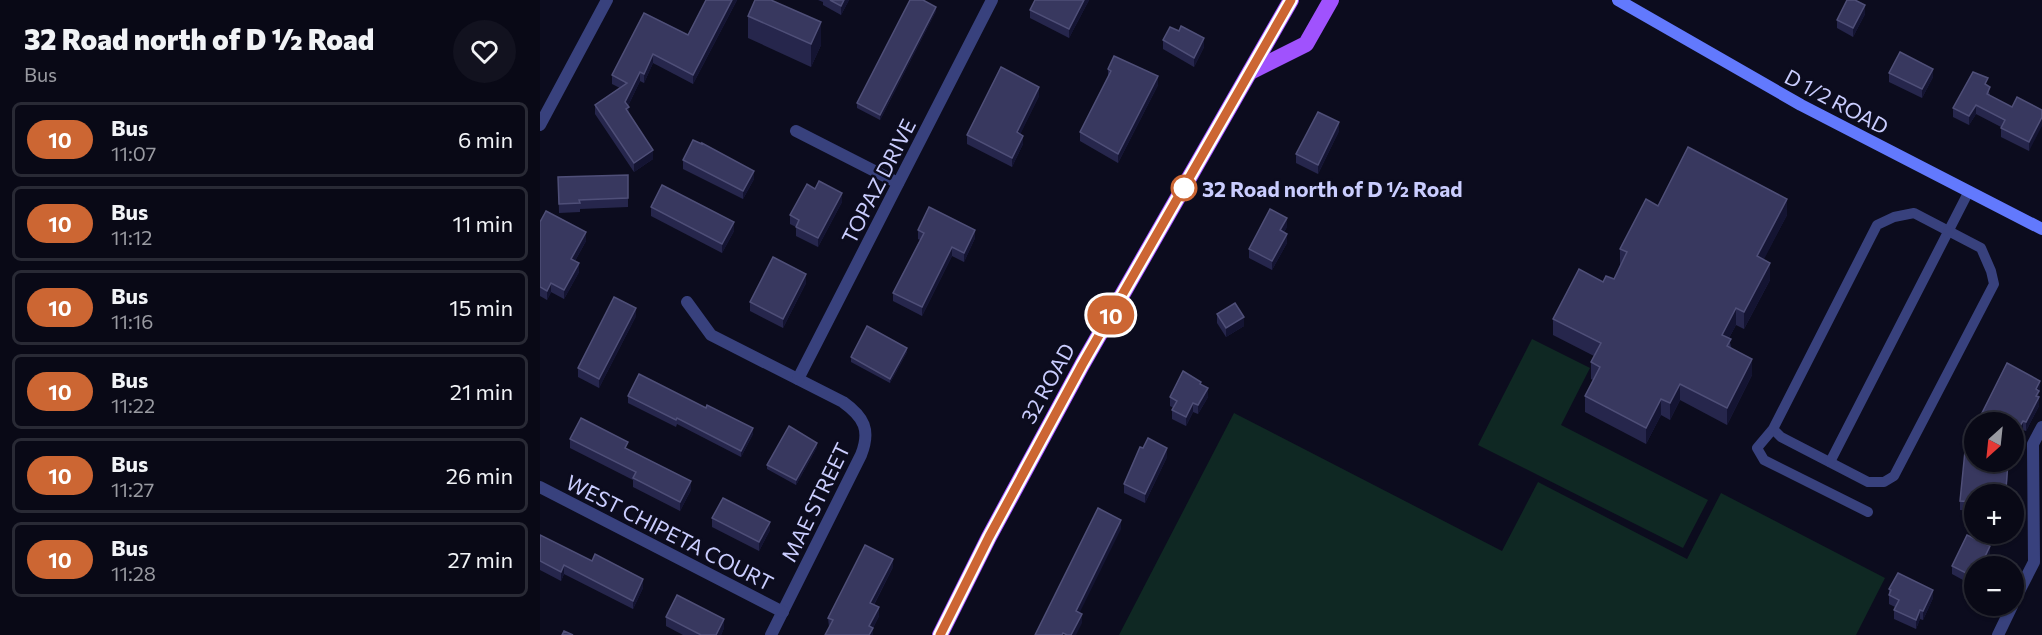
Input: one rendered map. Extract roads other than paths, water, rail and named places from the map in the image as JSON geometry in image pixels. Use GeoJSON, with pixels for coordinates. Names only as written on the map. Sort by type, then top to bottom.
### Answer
{"type":"FeatureCollection","features":[{"type":"Feature","properties":{"kind":"main road","name":"32 ROAD"},"geometry":{"type":"LineString","coordinates":[[940,635],[989,537],[1082,365],[1291,0]]}},
{"type":"Feature","properties":{"kind":"main road"},"geometry":{"type":"LineString","coordinates":[[1250,72],[1306,44],[1330,0]]}},
{"type":"Feature","properties":{"kind":"main road","name":"D 1/2 ROAD"},"geometry":{"type":"LineString","coordinates":[[1618,0],[1801,105],[2042,229]]}},
{"type":"Feature","properties":{"kind":"street"},"geometry":{"type":"LineString","coordinates":[[540,124],[607,0]]}},
{"type":"Feature","properties":{"kind":"street","name":"TOPAZ DRIVE"},"geometry":{"type":"LineString","coordinates":[[798,379],[992,0]]}},
{"type":"Feature","properties":{"kind":"street"},"geometry":{"type":"LineString","coordinates":[[796,131],[898,183]]}},
{"type":"Feature","properties":{"kind":"street","name":"MAE STREET"},"geometry":{"type":"LineString","coordinates":[[687,302],[711,335],[843,402],[855,411],[865,426],[866,442],[771,635]]}},
{"type":"Feature","properties":{"kind":"street"},"geometry":{"type":"LineString","coordinates":[[2024,582],[2034,562],[2033,444],[2042,427]]}},
{"type":"Feature","properties":{"kind":"street","name":"WEST CHIPETA COURT"},"geometry":{"type":"LineString","coordinates":[[540,487],[783,612]]}},
{"type":"Feature","properties":{"kind":"street"},"geometry":{"type":"LineString","coordinates":[[1998,635],[2007,616]]}},
{"type":"Feature","properties":{"kind":"lane"},"geometry":{"type":"LineString","coordinates":[[1830,462],[1969,191]]}},
{"type":"Feature","properties":{"kind":"lane"},"geometry":{"type":"LineString","coordinates":[[1773,429],[1781,437],[1868,482],[1884,482],[1894,476],[1994,284],[1981,248],[1914,213],[1894,217],[1877,225],[1773,429],[1757,448],[1764,460],[1868,512]]}},
{"type":"Feature","properties":{"kind":"place","name":"32 Road north of D ½ Road"},"geometry":{"type":"Point","coordinates":[1184,188]}}]}
